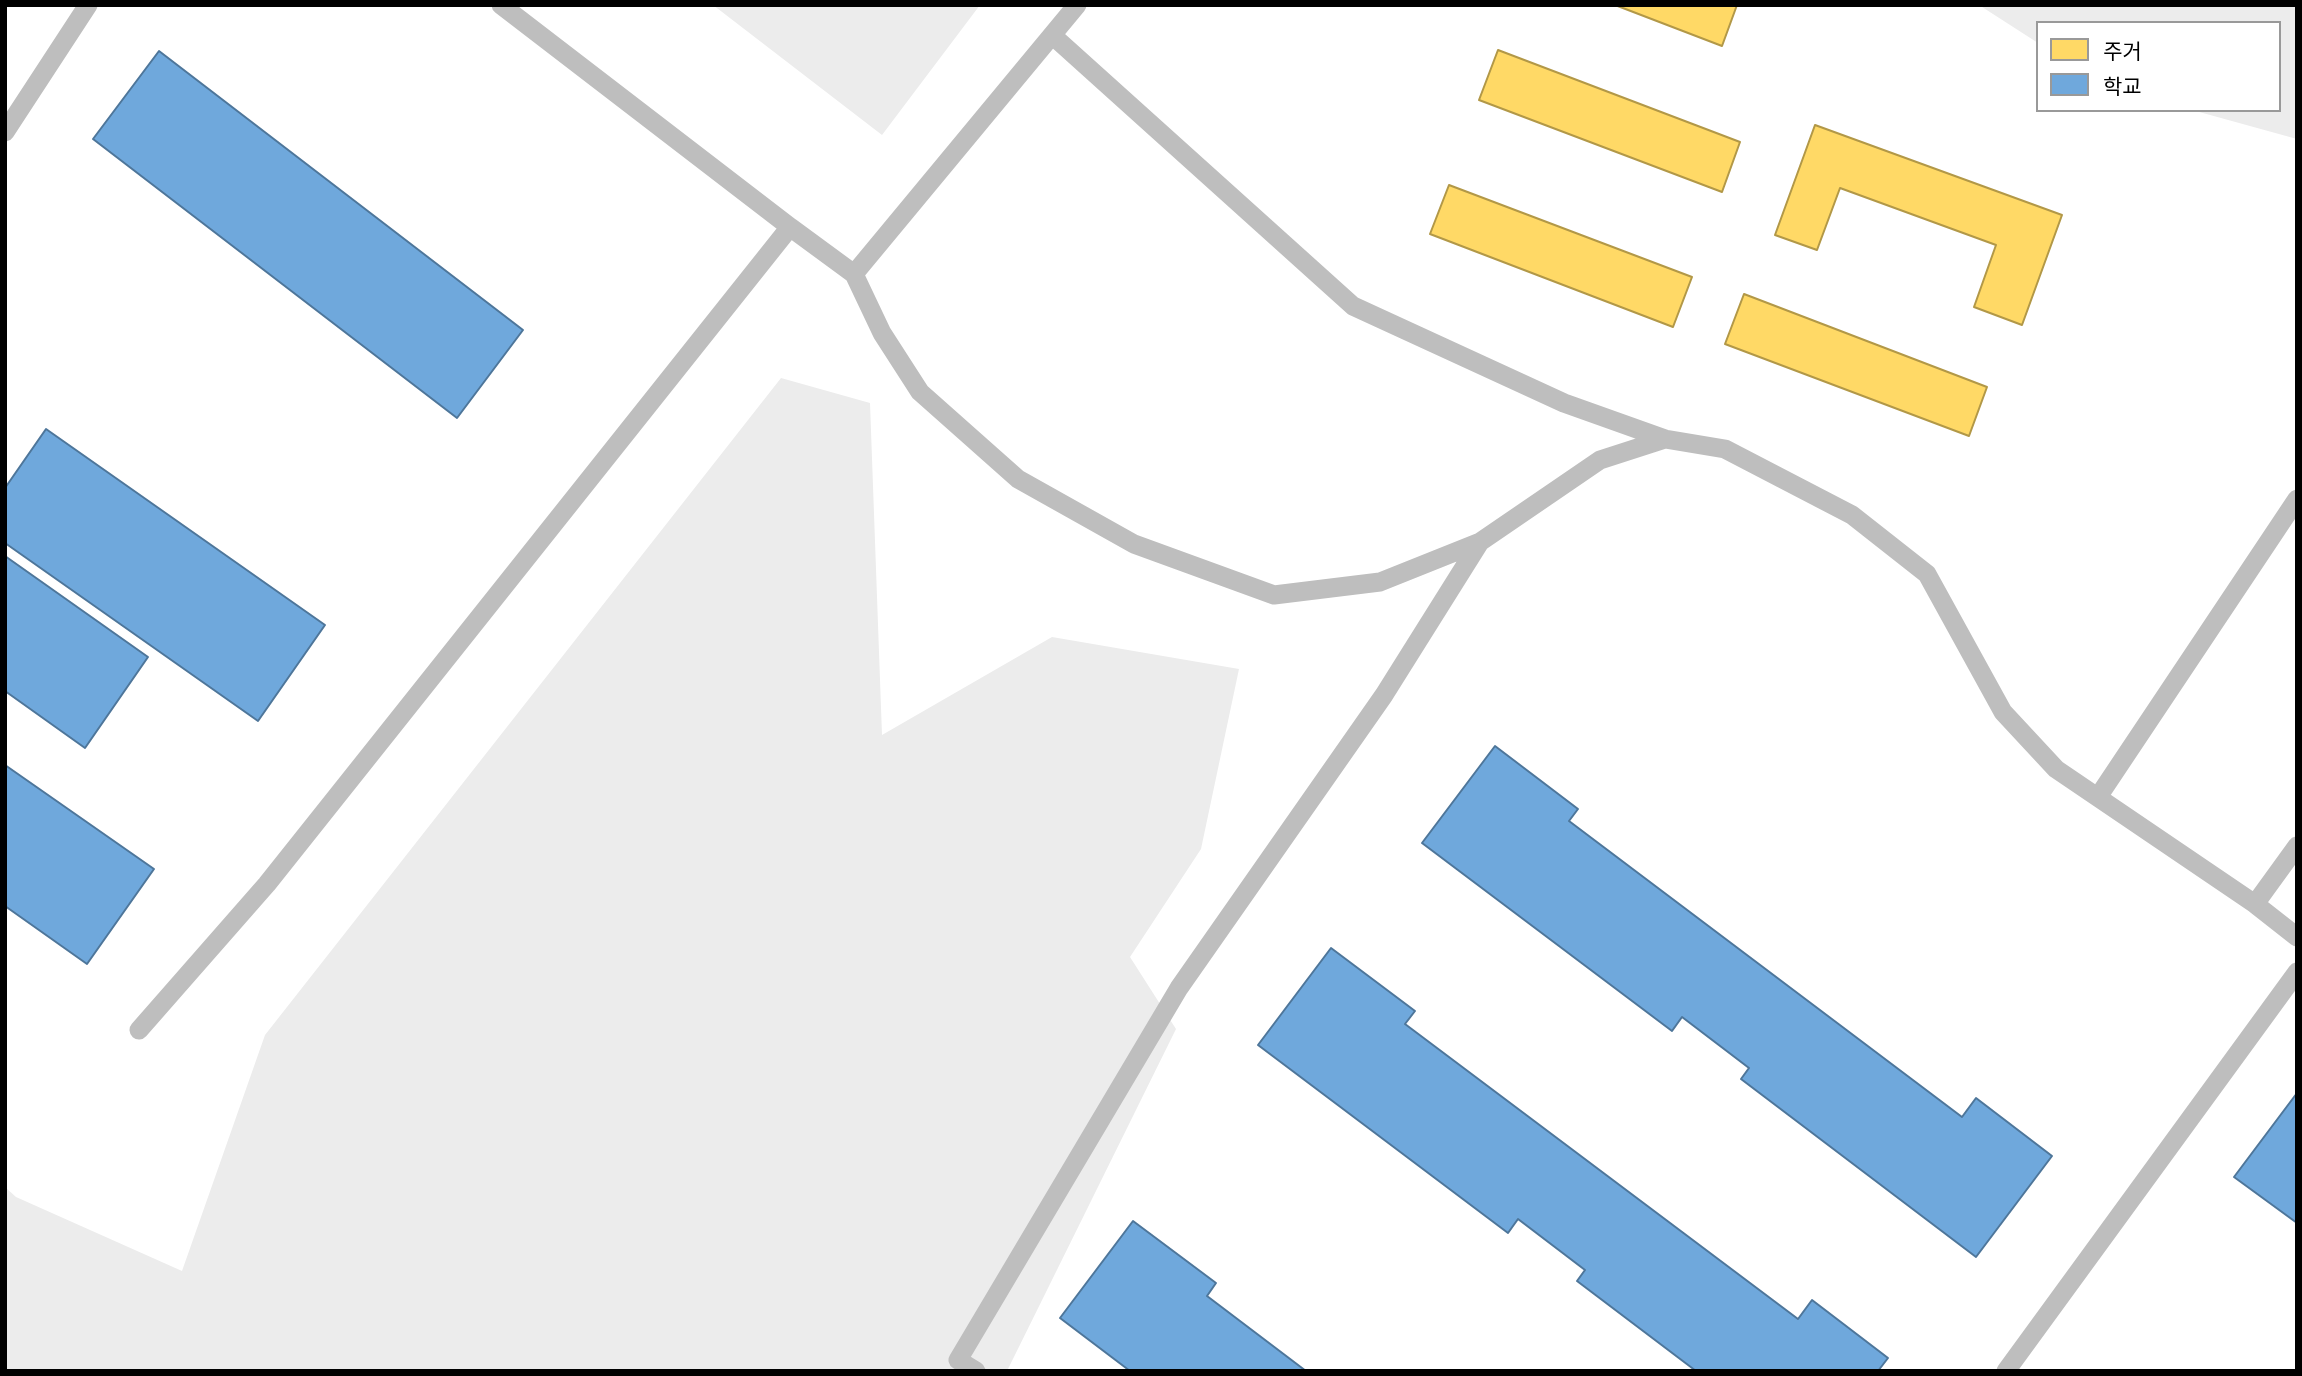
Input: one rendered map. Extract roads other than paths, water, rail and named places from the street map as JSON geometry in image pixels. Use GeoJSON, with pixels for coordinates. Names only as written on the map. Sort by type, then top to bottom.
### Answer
{"type":"FeatureCollection","features":[{"type":"Feature","properties":{"kind":"lane"},"geometry":{"type":"LineString","coordinates":[[5,132],[88,5]]}},
{"type":"Feature","properties":{"kind":"lane"},"geometry":{"type":"LineString","coordinates":[[500,5],[854,274],[882,333],[920,392],[1018,479],[1134,544],[1274,595],[1380,582],[1480,542],[1600,460],[1665,439]]}},
{"type":"Feature","properties":{"kind":"lane"},"geometry":{"type":"LineString","coordinates":[[854,274],[1077,5]]}},
{"type":"Feature","properties":{"kind":"lane"},"geometry":{"type":"LineString","coordinates":[[1052,35],[1353,306],[1564,403],[1665,439],[1726,449],[1852,515],[1927,574],[2003,712],[2056,769],[2255,904],[2297,937]]}},
{"type":"Feature","properties":{"kind":"lane"},"geometry":{"type":"LineString","coordinates":[[139,1030],[267,884],[790,228]]}},
{"type":"Feature","properties":{"kind":"lane"},"geometry":{"type":"LineString","coordinates":[[2098,797],[2297,499]]}},
{"type":"Feature","properties":{"kind":"lane"},"geometry":{"type":"LineString","coordinates":[[976,1371],[958,1360],[1180,988],[1384,695],[1480,542]]}},
{"type":"Feature","properties":{"kind":"lane"},"geometry":{"type":"LineString","coordinates":[[2255,904],[2297,846]]}},
{"type":"Feature","properties":{"kind":"lane"},"geometry":{"type":"LineString","coordinates":[[2006,1371],[2297,972]]}}]}
